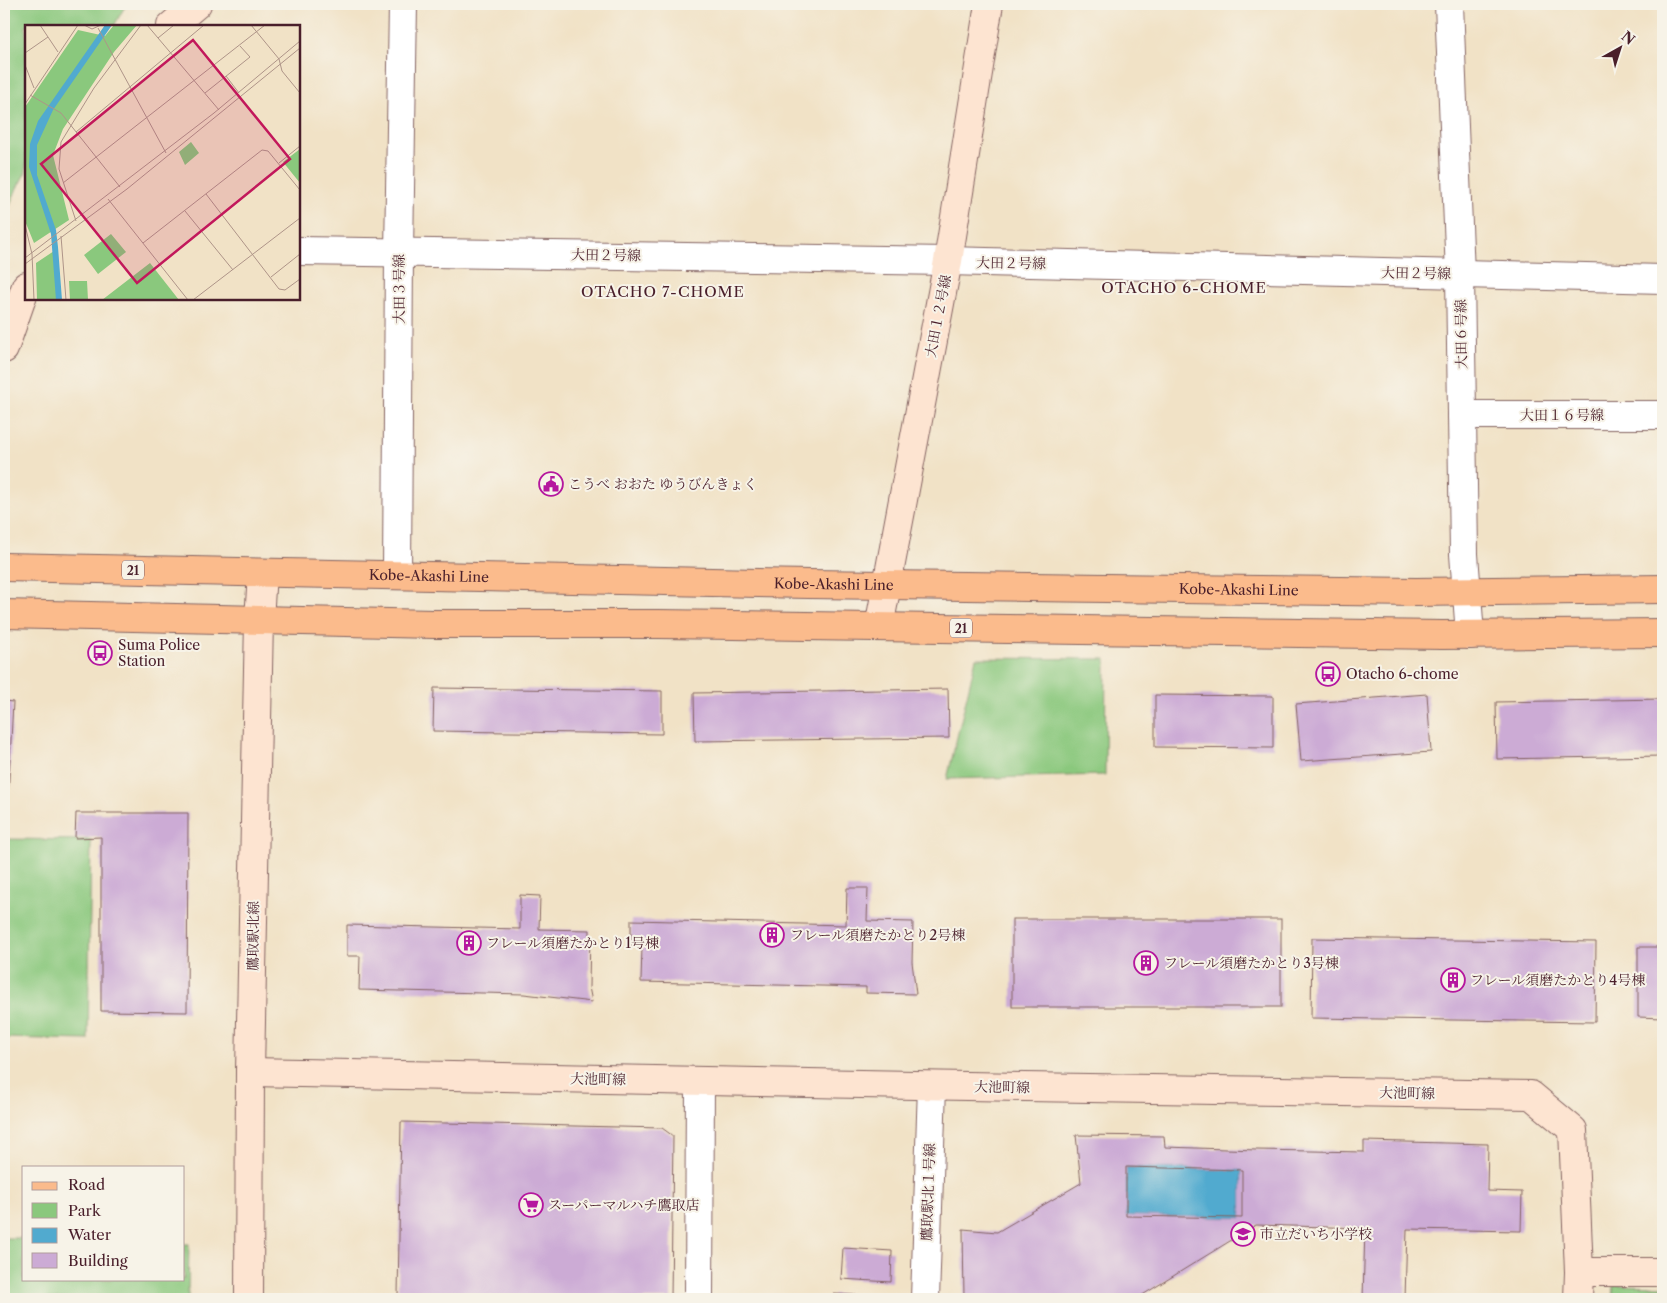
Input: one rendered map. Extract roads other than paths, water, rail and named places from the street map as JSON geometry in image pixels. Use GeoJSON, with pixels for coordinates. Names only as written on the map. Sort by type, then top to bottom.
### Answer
{"type":"FeatureCollection","features":[{"type":"Feature","properties":{"kind":"main road","name":"Kobe-Akashi Line"},"geometry":{"type":"LineString","coordinates":[[4,567],[887,585],[1467,592],[1663,589]]}},
{"type":"Feature","properties":{"kind":"main road","name":"21"},"geometry":{"type":"LineString","coordinates":[[4,614],[433,624],[659,624],[1470,635],[1663,633]]}},
{"type":"Feature","properties":{"kind":"street"},"geometry":{"type":"LineString","coordinates":[[172,25],[197,4]]}},
{"type":"Feature","properties":{"kind":"street","name":"大田３号線"},"geometry":{"type":"LineString","coordinates":[[398,575],[399,252],[403,4]]}},
{"type":"Feature","properties":{"kind":"street","name":"大田１２号線"},"geometry":{"type":"LineString","coordinates":[[879,627],[948,261],[990,4]]}},
{"type":"Feature","properties":{"kind":"street","name":"大田６号線"},"geometry":{"type":"LineString","coordinates":[[1449,4],[1460,274],[1464,554],[1470,635]]}},
{"type":"Feature","properties":{"kind":"street","name":"大田２号線"},"geometry":{"type":"LineString","coordinates":[[300,251],[948,261],[1663,280]]}},
{"type":"Feature","properties":{"kind":"street"},"geometry":{"type":"LineString","coordinates":[[4,348],[25,289]]}},
{"type":"Feature","properties":{"kind":"street","name":"大田１６号線"},"geometry":{"type":"LineString","coordinates":[[1462,415],[1663,415]]}},
{"type":"Feature","properties":{"kind":"street","name":"鷹取駅北線"},"geometry":{"type":"LineString","coordinates":[[249,1299],[250,1072],[259,620],[262,573]]}},
{"type":"Feature","properties":{"kind":"street","name":"大池町線"},"geometry":{"type":"LineString","coordinates":[[250,1072],[932,1086],[1531,1095],[1573,1130],[1579,1272],[1578,1299]]}},
{"type":"Feature","properties":{"kind":"street"},"geometry":{"type":"LineString","coordinates":[[699,1299],[700,1081]]}},
{"type":"Feature","properties":{"kind":"street","name":"鷹取駅北１号線"},"geometry":{"type":"LineString","coordinates":[[925,1299],[932,1086]]}},
{"type":"Feature","properties":{"kind":"street"},"geometry":{"type":"LineString","coordinates":[[1579,1272],[1663,1272]]}},
{"type":"Feature","properties":{"kind":"water"},"geometry":{"type":"Polygon","coordinates":[[[1126,1167],[1242,1170],[1242,1218],[1126,1216],[1126,1167]]]}},
{"type":"Feature","properties":{"kind":"place","name":"こうべ おおた ゆうびんきょく"},"geometry":{"type":"Point","coordinates":[551,484]}},
{"type":"Feature","properties":{"kind":"place","name":"Suma Police Station"},"geometry":{"type":"Point","coordinates":[100,653]}},
{"type":"Feature","properties":{"kind":"place","name":"Otacho 6-chome"},"geometry":{"type":"Point","coordinates":[1328,674]}},
{"type":"Feature","properties":{"kind":"place","name":"フレール須磨たかとり2号棟"},"geometry":{"type":"Point","coordinates":[772,935]}},
{"type":"Feature","properties":{"kind":"place","name":"フレール須磨たかとり1号棟"},"geometry":{"type":"Point","coordinates":[469,943]}},
{"type":"Feature","properties":{"kind":"place","name":"フレール須磨たかとり3号棟"},"geometry":{"type":"Point","coordinates":[1146,963]}},
{"type":"Feature","properties":{"kind":"place","name":"フレール須磨たかとり4号棟"},"geometry":{"type":"Point","coordinates":[1453,980]}},
{"type":"Feature","properties":{"kind":"place","name":"スーパーマルハチ鷹取店"},"geometry":{"type":"Point","coordinates":[531,1205]}},
{"type":"Feature","properties":{"kind":"place","name":"市立だいち小学校"},"geometry":{"type":"Point","coordinates":[1243,1234]}},
{"type":"Feature","properties":{"kind":"district","name":"OTACHO 6-CHOME"},"geometry":{"type":"Point","coordinates":[1184,287]}},
{"type":"Feature","properties":{"kind":"district","name":"OTACHO 7-CHOME"},"geometry":{"type":"Point","coordinates":[663,291]}}]}
